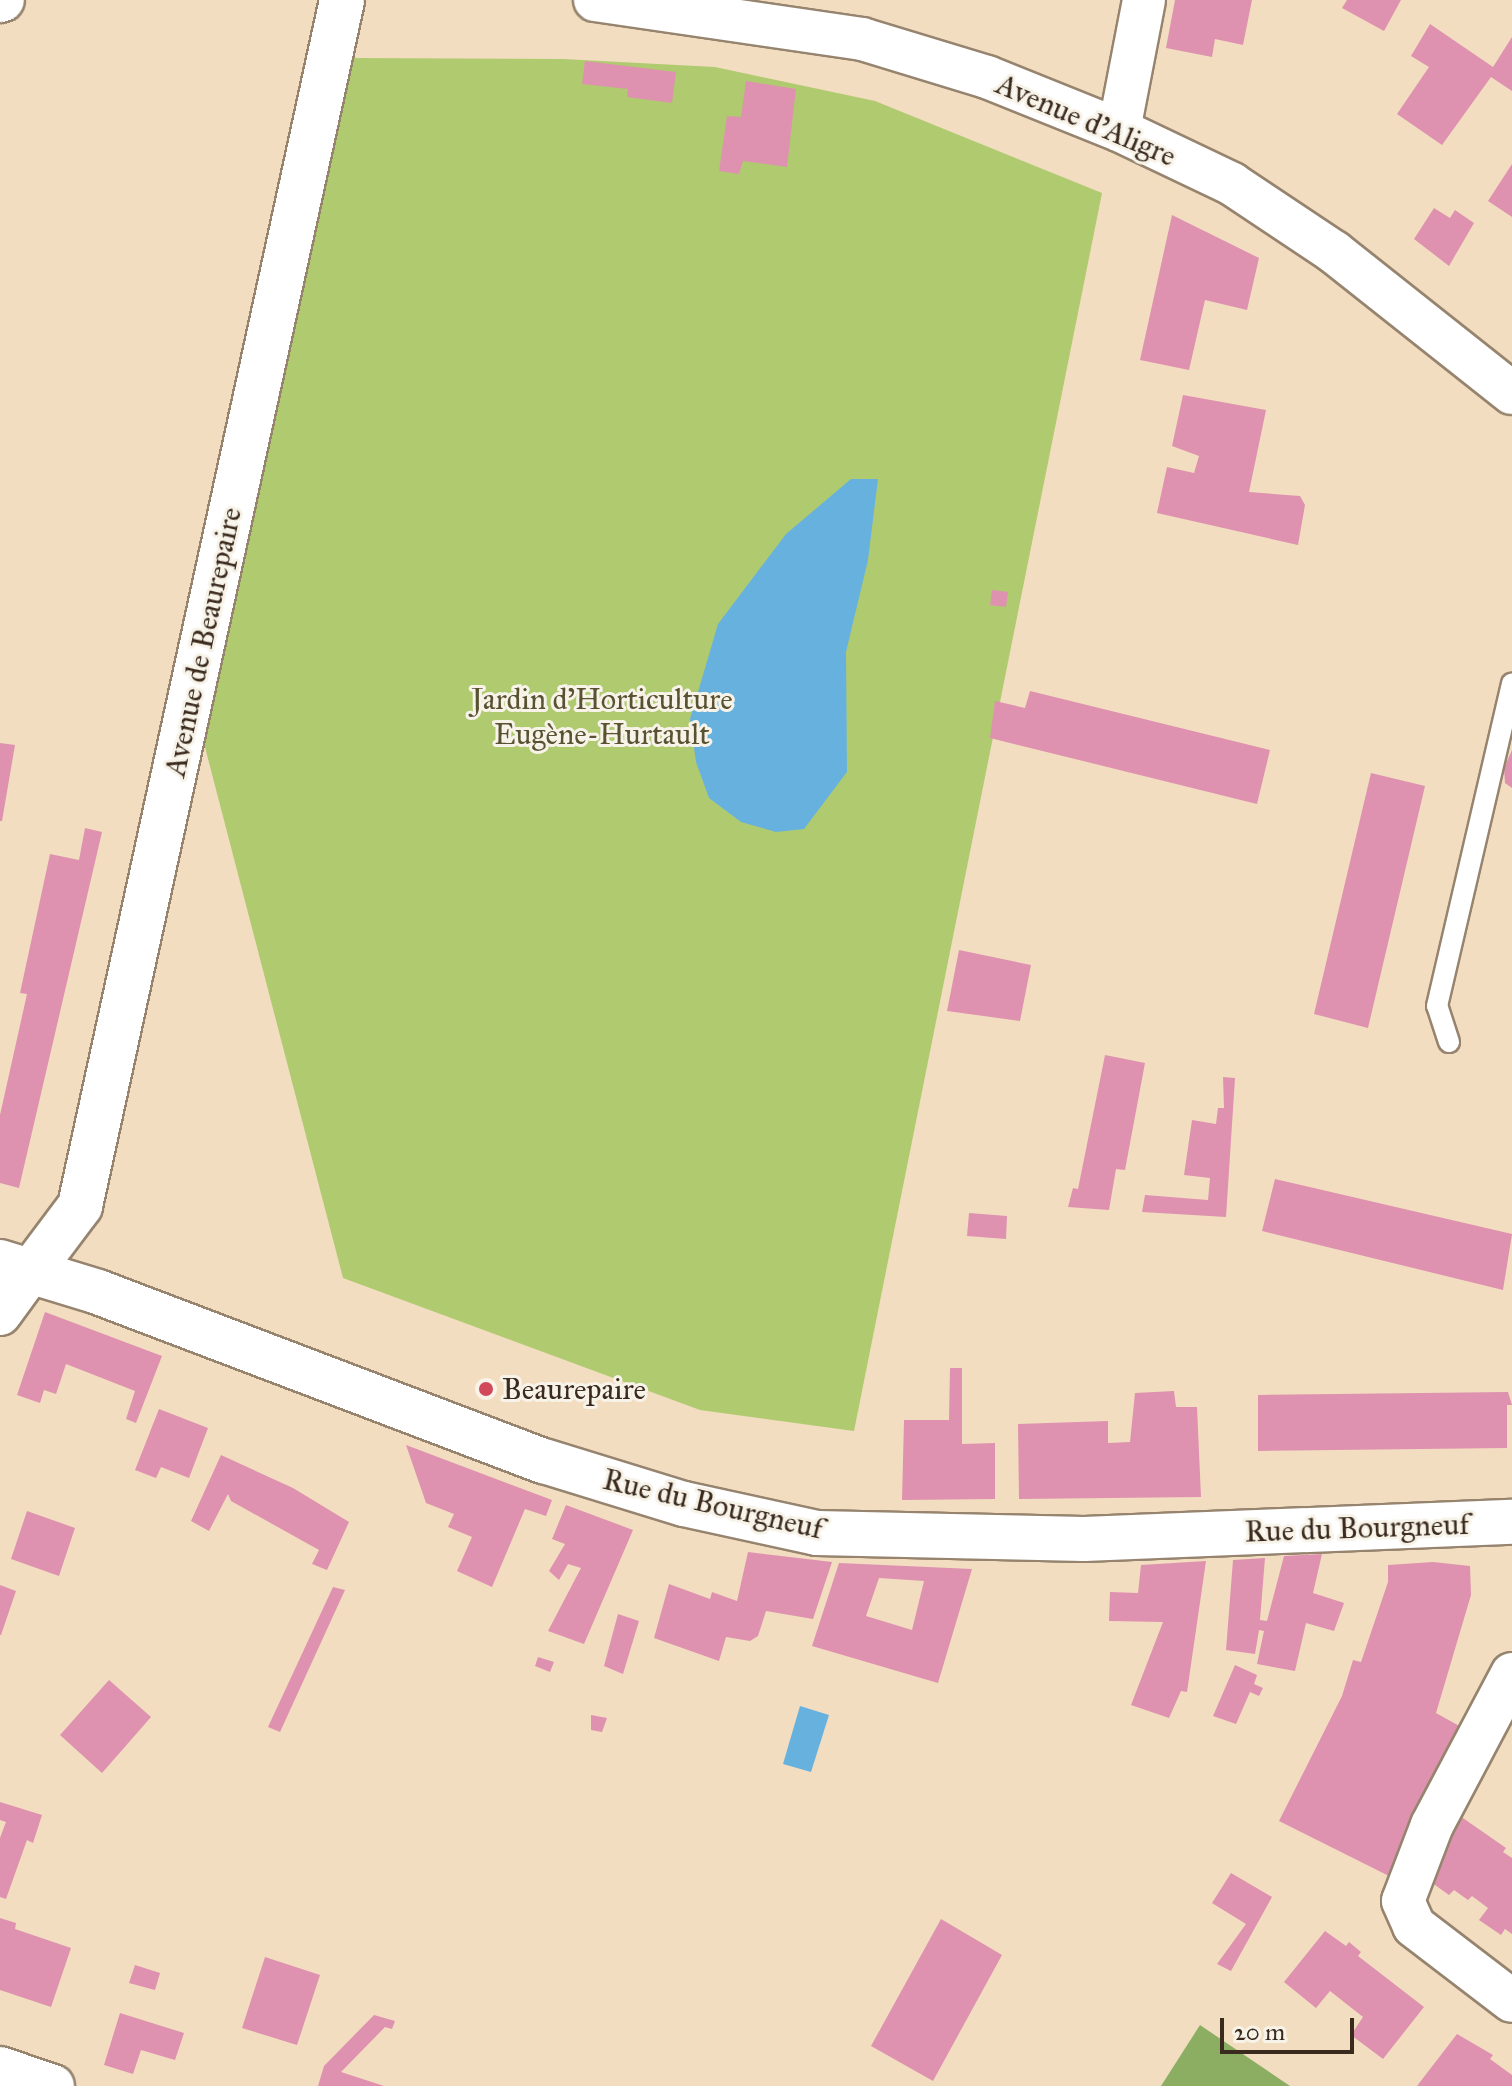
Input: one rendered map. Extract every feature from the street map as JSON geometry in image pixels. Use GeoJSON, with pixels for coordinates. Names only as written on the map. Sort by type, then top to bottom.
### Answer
{"type":"FeatureCollection","features":[{"type":"Feature","properties":{"kind":"main road","name":"Avenue de Beaurepaire"},"geometry":{"type":"LineString","coordinates":[[16,1266],[80,1206],[342,0]]}},
{"type":"Feature","properties":{"kind":"main road","name":"Rue du Bourgneuf"},"geometry":{"type":"LineString","coordinates":[[16,1266],[544,1461],[657,1497],[817,1533],[1084,1539],[1512,1522]]}},
{"type":"Feature","properties":{"kind":"street","name":"Avenue d'Aligre"},"geometry":{"type":"LineString","coordinates":[[595,0],[862,39],[987,77],[1119,130],[1245,192],[1334,252],[1512,393]]}},
{"type":"Feature","properties":{"kind":"street"},"geometry":{"type":"LineString","coordinates":[[1119,130],[1144,0]]}},
{"type":"Feature","properties":{"kind":"street"},"geometry":{"type":"LineString","coordinates":[[0,1314],[16,1266]]}},
{"type":"Feature","properties":{"kind":"street"},"geometry":{"type":"LineString","coordinates":[[1512,1674],[1432,1825],[1407,1881],[1406,1913],[1414,1926],[1512,2001]]}},
{"type":"Feature","properties":{"kind":"street"},"geometry":{"type":"LineString","coordinates":[[0,2068],[53,2086]]}},
{"type":"Feature","properties":{"kind":"lane"},"geometry":{"type":"LineString","coordinates":[[1449,1042],[1437,1006],[1512,684]]}},
{"type":"Feature","properties":{"kind":"green space","name":"Jardin d'Horticulture Eugène-Hurtault"},"geometry":{"type":"Polygon","coordinates":[[[351,58],[563,59],[715,67],[875,101],[1102,193],[854,1431],[700,1410],[343,1278],[200,728],[351,58]]]}},
{"type":"Feature","properties":{"kind":"green space"},"geometry":{"type":"Polygon","coordinates":[[[1200,2025],[1290,2086],[1161,2086],[1200,2025]]]}},
{"type":"Feature","properties":{"kind":"water"},"geometry":{"type":"Polygon","coordinates":[[[851,479],[878,479],[868,560],[846,652],[847,772],[804,829],[776,832],[741,822],[709,798],[696,762],[690,719],[718,624],[786,534],[851,479]]]}},
{"type":"Feature","properties":{"kind":"water"},"geometry":{"type":"Polygon","coordinates":[[[800,1706],[829,1715],[811,1772],[783,1764],[800,1706]]]}},
{"type":"Feature","properties":{"kind":"building"},"geometry":{"type":"Polygon","coordinates":[[[1175,0],[1252,0],[1243,45],[1215,39],[1212,57],[1166,48],[1175,0]]]}},
{"type":"Feature","properties":{"kind":"building"},"geometry":{"type":"Polygon","coordinates":[[[1347,0],[1401,0],[1384,31],[1342,8],[1347,0]]]}},
{"type":"Feature","properties":{"kind":"building"},"geometry":{"type":"Polygon","coordinates":[[[1430,24],[1493,67],[1512,37],[1512,91],[1491,77],[1442,145],[1397,114],[1429,67],[1411,56],[1430,24]]]}},
{"type":"Feature","properties":{"kind":"building"},"geometry":{"type":"Polygon","coordinates":[[[585,61],[676,72],[672,103],[627,97],[628,89],[582,84],[585,61]]]}},
{"type":"Feature","properties":{"kind":"building"},"geometry":{"type":"Polygon","coordinates":[[[746,81],[796,89],[787,167],[743,161],[739,174],[719,171],[727,116],[741,117],[746,81]]]}},
{"type":"Feature","properties":{"kind":"building"},"geometry":{"type":"Polygon","coordinates":[[[1512,164],[1512,217],[1488,201],[1512,164]]]}},
{"type":"Feature","properties":{"kind":"building"},"geometry":{"type":"Polygon","coordinates":[[[1434,208],[1450,218],[1455,210],[1474,223],[1449,266],[1414,239],[1434,208]]]}},
{"type":"Feature","properties":{"kind":"building"},"geometry":{"type":"Polygon","coordinates":[[[1172,215],[1259,258],[1247,310],[1205,300],[1189,370],[1140,360],[1172,215]]]}},
{"type":"Feature","properties":{"kind":"building"},"geometry":{"type":"Polygon","coordinates":[[[1183,395],[1266,410],[1249,492],[1300,496],[1305,505],[1298,545],[1157,513],[1167,467],[1194,473],[1199,456],[1172,446],[1183,395]]]}},
{"type":"Feature","properties":{"kind":"building"},"geometry":{"type":"Polygon","coordinates":[[[992,590],[1008,592],[1006,607],[990,605],[992,590]]]}},
{"type":"Feature","properties":{"kind":"building"},"geometry":{"type":"Polygon","coordinates":[[[1030,691],[1270,750],[1257,804],[990,738],[995,701],[1025,708],[1030,691]]]}},
{"type":"Feature","properties":{"kind":"building"},"geometry":{"type":"Polygon","coordinates":[[[0,743],[15,745],[2,821],[0,821],[0,743]]]}},
{"type":"Feature","properties":{"kind":"building"},"geometry":{"type":"Polygon","coordinates":[[[1512,750],[1512,788],[1505,783],[1504,768],[1512,750]]]}},
{"type":"Feature","properties":{"kind":"building"},"geometry":{"type":"Polygon","coordinates":[[[1371,773],[1425,786],[1368,1028],[1314,1014],[1371,773]]]}},
{"type":"Feature","properties":{"kind":"building"},"geometry":{"type":"Polygon","coordinates":[[[85,828],[102,832],[19,1188],[0,1183],[0,1115],[27,994],[20,993],[50,854],[79,860],[85,828]]]}},
{"type":"Feature","properties":{"kind":"building"},"geometry":{"type":"Polygon","coordinates":[[[959,950],[1031,965],[1020,1021],[947,1011],[959,950]]]}},
{"type":"Feature","properties":{"kind":"building"},"geometry":{"type":"Polygon","coordinates":[[[1105,1055],[1145,1063],[1125,1170],[1116,1169],[1109,1210],[1068,1207],[1073,1188],[1078,1189],[1105,1055]]]}},
{"type":"Feature","properties":{"kind":"building"},"geometry":{"type":"Polygon","coordinates":[[[1223,1077],[1235,1078],[1226,1217],[1142,1212],[1145,1195],[1208,1200],[1210,1178],[1184,1175],[1192,1120],[1216,1124],[1218,1108],[1224,1108],[1223,1077]]]}},
{"type":"Feature","properties":{"kind":"building"},"geometry":{"type":"Polygon","coordinates":[[[1275,1179],[1512,1234],[1503,1290],[1262,1231],[1275,1179]]]}},
{"type":"Feature","properties":{"kind":"building"},"geometry":{"type":"Polygon","coordinates":[[[969,1213],[1007,1216],[1006,1239],[967,1236],[969,1213]]]}},
{"type":"Feature","properties":{"kind":"building"},"geometry":{"type":"Polygon","coordinates":[[[45,1312],[162,1356],[136,1423],[126,1419],[135,1391],[66,1364],[56,1394],[44,1390],[40,1403],[17,1395],[45,1312]]]}},
{"type":"Feature","properties":{"kind":"building"},"geometry":{"type":"Polygon","coordinates":[[[950,1368],[962,1368],[962,1444],[995,1443],[995,1499],[902,1500],[904,1420],[949,1420],[950,1368]]]}},
{"type":"Feature","properties":{"kind":"building"},"geometry":{"type":"Polygon","coordinates":[[[1174,1391],[1176,1407],[1197,1407],[1201,1497],[1019,1499],[1018,1424],[1108,1421],[1108,1443],[1130,1442],[1135,1393],[1174,1391]]]}},
{"type":"Feature","properties":{"kind":"building"},"geometry":{"type":"Polygon","coordinates":[[[1508,1392],[1512,1405],[1507,1405],[1507,1448],[1258,1451],[1258,1395],[1508,1392]]]}},
{"type":"Feature","properties":{"kind":"building"},"geometry":{"type":"Polygon","coordinates":[[[159,1409],[208,1428],[189,1478],[161,1467],[156,1478],[135,1470],[159,1409]]]}},
{"type":"Feature","properties":{"kind":"building"},"geometry":{"type":"Polygon","coordinates":[[[406,1445],[552,1500],[546,1516],[525,1509],[492,1587],[457,1571],[472,1537],[448,1527],[454,1514],[426,1503],[406,1445]]]}},
{"type":"Feature","properties":{"kind":"building"},"geometry":{"type":"Polygon","coordinates":[[[221,1455],[293,1488],[349,1522],[327,1570],[312,1564],[319,1550],[231,1501],[228,1494],[209,1531],[191,1521],[221,1455]]]}},
{"type":"Feature","properties":{"kind":"building"},"geometry":{"type":"Polygon","coordinates":[[[566,1505],[633,1530],[584,1644],[548,1631],[581,1568],[568,1564],[559,1580],[549,1571],[565,1544],[552,1539],[566,1505]]]}},
{"type":"Feature","properties":{"kind":"building"},"geometry":{"type":"Polygon","coordinates":[[[27,1511],[75,1528],[59,1576],[11,1559],[27,1511]]]}},
{"type":"Feature","properties":{"kind":"building"},"geometry":{"type":"Polygon","coordinates":[[[748,1552],[832,1562],[813,1619],[766,1611],[758,1636],[750,1641],[726,1637],[719,1661],[654,1638],[669,1584],[710,1599],[712,1592],[737,1601],[748,1552]]]}},
{"type":"Feature","properties":{"kind":"building"},"geometry":{"type":"Polygon","coordinates":[[[1322,1554],[1313,1593],[1344,1603],[1334,1631],[1306,1623],[1295,1671],[1257,1664],[1264,1631],[1259,1630],[1255,1654],[1226,1650],[1233,1560],[1265,1558],[1260,1620],[1267,1621],[1284,1556],[1322,1554]]]}},
{"type":"Feature","properties":{"kind":"building"},"geometry":{"type":"Polygon","coordinates":[[[1206,1561],[1187,1692],[1181,1691],[1169,1718],[1131,1705],[1163,1622],[1109,1621],[1110,1592],[1138,1593],[1141,1565],[1206,1561]]]}},
{"type":"Feature","properties":{"kind":"building"},"geometry":{"type":"Polygon","coordinates":[[[1433,1562],[1470,1566],[1471,1595],[1436,1713],[1463,1728],[1389,1876],[1279,1821],[1342,1696],[1353,1660],[1361,1662],[1388,1582],[1388,1565],[1433,1562]]]}},
{"type":"Feature","properties":{"kind":"building"},"geometry":{"type":"Polygon","coordinates":[[[839,1563],[972,1569],[938,1683],[812,1646],[839,1563]],[[879,1578],[866,1616],[912,1630],[924,1581],[879,1578]]]}},
{"type":"Feature","properties":{"kind":"building"},"geometry":{"type":"Polygon","coordinates":[[[0,1585],[16,1591],[1,1635],[0,1635],[0,1585]]]}},
{"type":"Feature","properties":{"kind":"building"},"geometry":{"type":"Polygon","coordinates":[[[333,1587],[345,1590],[280,1732],[268,1727],[333,1587]]]}},
{"type":"Feature","properties":{"kind":"building"},"geometry":{"type":"Polygon","coordinates":[[[618,1614],[639,1621],[623,1674],[604,1666],[618,1614]]]}},
{"type":"Feature","properties":{"kind":"building"},"geometry":{"type":"Polygon","coordinates":[[[538,1657],[554,1662],[550,1672],[535,1666],[538,1657]]]}},
{"type":"Feature","properties":{"kind":"building"},"geometry":{"type":"Polygon","coordinates":[[[1235,1665],[1257,1675],[1254,1684],[1263,1688],[1259,1696],[1250,1692],[1236,1724],[1213,1716],[1235,1665]]]}},
{"type":"Feature","properties":{"kind":"building"},"geometry":{"type":"Polygon","coordinates":[[[109,1680],[151,1717],[102,1773],[60,1735],[109,1680]]]}},
{"type":"Feature","properties":{"kind":"building"},"geometry":{"type":"Polygon","coordinates":[[[591,1715],[607,1718],[602,1732],[591,1730],[591,1715]]]}},
{"type":"Feature","properties":{"kind":"building"},"geometry":{"type":"Polygon","coordinates":[[[0,1802],[42,1815],[33,1843],[27,1840],[6,1899],[0,1897],[0,1838],[6,1822],[0,1820],[0,1802]]]}},
{"type":"Feature","properties":{"kind":"building"},"geometry":{"type":"Polygon","coordinates":[[[1460,1816],[1506,1848],[1503,1852],[1512,1858],[1512,1934],[1505,1929],[1501,1935],[1479,1920],[1488,1908],[1472,1896],[1468,1900],[1454,1890],[1449,1895],[1428,1880],[1460,1816]]]}},
{"type":"Feature","properties":{"kind":"building"},"geometry":{"type":"Polygon","coordinates":[[[1231,1873],[1272,1897],[1231,1971],[1217,1964],[1246,1924],[1212,1903],[1231,1873]]]}},
{"type":"Feature","properties":{"kind":"building"},"geometry":{"type":"Polygon","coordinates":[[[0,1918],[16,1923],[15,1929],[71,1948],[51,2007],[0,1990],[0,1918]]]}},
{"type":"Feature","properties":{"kind":"building"},"geometry":{"type":"Polygon","coordinates":[[[941,1919],[1002,1955],[933,2081],[871,2046],[941,1919]]]}},
{"type":"Feature","properties":{"kind":"building"},"geometry":{"type":"Polygon","coordinates":[[[1325,1931],[1346,1946],[1349,1942],[1361,1952],[1358,1956],[1424,2007],[1383,2059],[1351,2035],[1363,2017],[1330,1991],[1316,2008],[1284,1982],[1325,1931]]]}},
{"type":"Feature","properties":{"kind":"building"},"geometry":{"type":"Polygon","coordinates":[[[265,1957],[320,1975],[297,2045],[242,2028],[265,1957]]]}},
{"type":"Feature","properties":{"kind":"building"},"geometry":{"type":"Polygon","coordinates":[[[135,1965],[160,1973],[155,1990],[129,1983],[135,1965]]]}},
{"type":"Feature","properties":{"kind":"building"},"geometry":{"type":"Polygon","coordinates":[[[120,2013],[184,2033],[175,2060],[141,2050],[133,2074],[104,2065],[120,2013]]]}},
{"type":"Feature","properties":{"kind":"building"},"geometry":{"type":"Polygon","coordinates":[[[374,2015],[395,2021],[392,2029],[385,2027],[341,2072],[384,2086],[318,2086],[324,2066],[374,2015]]]}},
{"type":"Feature","properties":{"kind":"building"},"geometry":{"type":"Polygon","coordinates":[[[1457,2034],[1493,2055],[1490,2059],[1512,2075],[1512,2086],[1417,2086],[1457,2034]]]}},
{"type":"Feature","properties":{"kind":"place","name":"Beaurepaire"},"geometry":{"type":"Point","coordinates":[486,1389]}}]}
